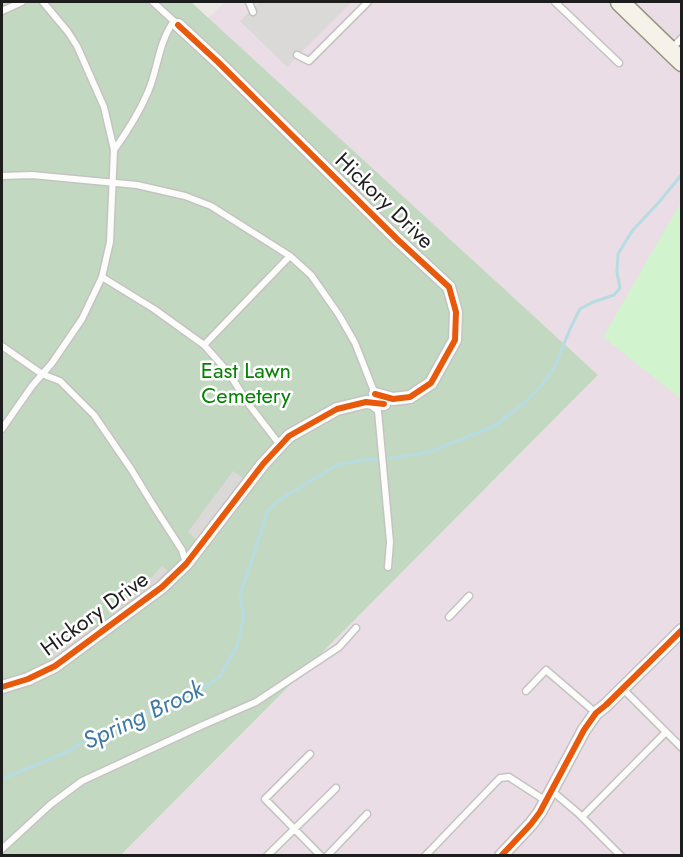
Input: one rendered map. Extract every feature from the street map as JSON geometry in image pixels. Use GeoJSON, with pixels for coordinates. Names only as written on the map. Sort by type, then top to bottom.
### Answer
{"type":"FeatureCollection","features":[{"type":"Feature","properties":{"kind":"street"},"geometry":{"type":"LineString","coordinates":[[620,2],[678,50]]}},
{"type":"Feature","properties":{"kind":"street","name":"Hickory Drive"},"geometry":{"type":"LineString","coordinates":[[2,687],[28,679],[55,666],[154,593],[186,564],[249,482],[289,436],[337,409],[375,400],[410,397],[431,383],[455,340],[456,312],[449,287],[176,23]]}},
{"type":"Feature","properties":{"kind":"street"},"geometry":{"type":"LineString","coordinates":[[501,855],[531,824],[596,713],[681,630]]}},
{"type":"Feature","properties":{"kind":"lane"},"geometry":{"type":"LineString","coordinates":[[2,11],[21,2]]}},
{"type":"Feature","properties":{"kind":"lane"},"geometry":{"type":"LineString","coordinates":[[2,429],[82,319],[102,277],[110,242],[114,150],[104,107],[77,46],[43,2]]}},
{"type":"Feature","properties":{"kind":"lane"},"geometry":{"type":"LineString","coordinates":[[114,150],[148,91],[166,32],[176,23],[153,2]]}},
{"type":"Feature","properties":{"kind":"lane"},"geometry":{"type":"LineString","coordinates":[[249,2],[253,12]]}},
{"type":"Feature","properties":{"kind":"lane"},"geometry":{"type":"LineString","coordinates":[[297,55],[309,61],[368,2]]}},
{"type":"Feature","properties":{"kind":"lane"},"geometry":{"type":"LineString","coordinates":[[555,2],[619,63]]}},
{"type":"Feature","properties":{"kind":"lane"},"geometry":{"type":"LineString","coordinates":[[2,176],[32,175],[113,182],[185,196],[211,206],[290,256],[311,276],[339,315],[355,343],[378,411],[390,542],[388,567]]}},
{"type":"Feature","properties":{"kind":"lane"},"geometry":{"type":"LineString","coordinates":[[204,345],[290,256]]}},
{"type":"Feature","properties":{"kind":"lane"},"geometry":{"type":"LineString","coordinates":[[102,277],[154,309],[204,345],[228,372],[250,406],[280,445]]}},
{"type":"Feature","properties":{"kind":"lane"},"geometry":{"type":"LineString","coordinates":[[2,346],[42,374],[60,381],[94,415],[182,550],[186,564]]}},
{"type":"Feature","properties":{"kind":"lane"},"geometry":{"type":"LineString","coordinates":[[449,617],[469,596]]}},
{"type":"Feature","properties":{"kind":"lane"},"geometry":{"type":"LineString","coordinates":[[2,849],[51,804],[82,781],[256,702],[339,647],[357,628]]}},
{"type":"Feature","properties":{"kind":"lane"},"geometry":{"type":"LineString","coordinates":[[526,691],[546,670],[596,713]]}},
{"type":"Feature","properties":{"kind":"lane"},"geometry":{"type":"LineString","coordinates":[[622,689],[681,748]]}},
{"type":"Feature","properties":{"kind":"lane"},"geometry":{"type":"LineString","coordinates":[[582,817],[666,732]]}},
{"type":"Feature","properties":{"kind":"lane"},"geometry":{"type":"LineString","coordinates":[[310,754],[265,799],[321,855]]}},
{"type":"Feature","properties":{"kind":"lane"},"geometry":{"type":"LineString","coordinates":[[425,855],[500,778],[509,777],[548,796],[582,817],[621,855]]}},
{"type":"Feature","properties":{"kind":"lane"},"geometry":{"type":"LineString","coordinates":[[267,855],[336,788]]}},
{"type":"Feature","properties":{"kind":"lane"},"geometry":{"type":"LineString","coordinates":[[327,855],[367,814]]}},
{"type":"Feature","properties":{"kind":"shaded area"},"geometry":{"type":"Polygon","coordinates":[[[225,2],[681,2],[681,855],[121,856],[598,375],[208,18],[225,2]]]}},
{"type":"Feature","properties":{"kind":"shaded area"},"geometry":{"type":"Polygon","coordinates":[[[259,2],[352,2],[287,67],[240,21],[259,2]]]}},
{"type":"Feature","properties":{"kind":"shaded area"},"geometry":{"type":"Polygon","coordinates":[[[233,471],[249,482],[201,544],[188,532],[233,471]]]}},
{"type":"Feature","properties":{"kind":"shaded area"},"geometry":{"type":"Polygon","coordinates":[[[162,566],[174,575],[55,666],[47,654],[110,616],[162,566]]]}},
{"type":"Feature","properties":{"kind":"green space","name":"East Lawn Cemetery"},"geometry":{"type":"Polygon","coordinates":[[[2,2],[191,2],[598,375],[121,855],[2,856],[2,2]]]}},
{"type":"Feature","properties":{"kind":"green space"},"geometry":{"type":"Polygon","coordinates":[[[681,202],[681,399],[603,337],[681,202]]]}},
{"type":"Feature","properties":{"kind":"waterway","name":"Spring Brook"},"geometry":{"type":"LineString","coordinates":[[2,779],[69,751],[105,728],[174,704],[199,692],[221,675],[238,644],[244,617],[240,595],[267,512],[279,500],[337,465],[430,452],[496,425],[524,403],[543,384],[555,366],[580,309],[614,295],[620,288],[617,272],[618,254],[632,231],[682,174]]}},
{"type":"Feature","properties":{"kind":"cycle path"},"geometry":{"type":"LineString","coordinates":[[178,25],[449,287],[456,312],[455,340],[431,383],[410,397],[393,399],[375,394]]}},
{"type":"Feature","properties":{"kind":"cycle path"},"geometry":{"type":"LineString","coordinates":[[2,687],[28,679],[55,666],[162,587],[186,564],[263,464],[289,436],[337,409],[366,402],[384,404]]}},
{"type":"Feature","properties":{"kind":"cycle path"},"geometry":{"type":"LineString","coordinates":[[501,856],[540,812],[584,730],[596,713],[682,630]]}}]}
